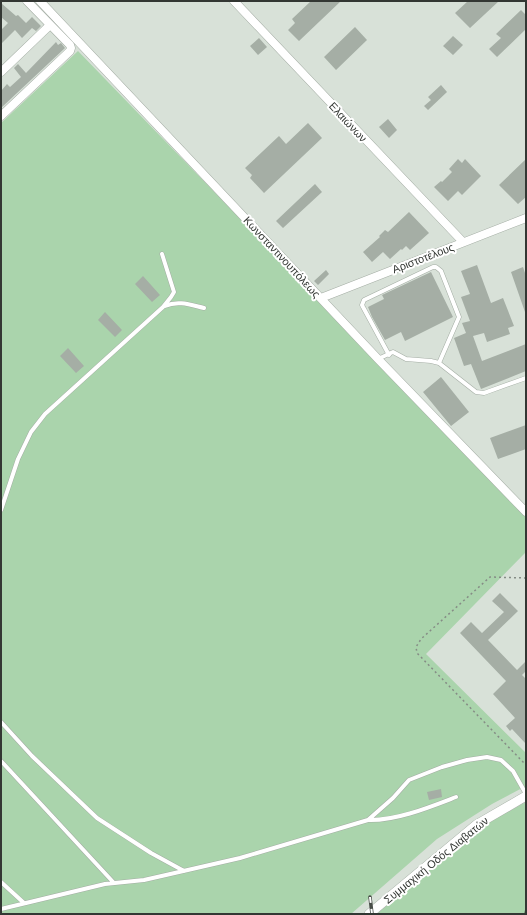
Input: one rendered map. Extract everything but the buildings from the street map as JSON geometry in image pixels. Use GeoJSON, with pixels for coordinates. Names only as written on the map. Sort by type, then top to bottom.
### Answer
{"type":"FeatureCollection","features":[{"type":"Feature","properties":{"kind":"street"},"geometry":{"type":"LineString","coordinates":[[1,116],[70,51],[71,48],[70,45],[27,1]]}},
{"type":"Feature","properties":{"kind":"street","name":"Κωνσταντινουπόλεως"},"geometry":{"type":"LineString","coordinates":[[40,1],[378,359],[526,512]]}},
{"type":"Feature","properties":{"kind":"street","name":"Ελαιώνων"},"geometry":{"type":"LineString","coordinates":[[234,1],[463,242]]}},
{"type":"Feature","properties":{"kind":"street"},"geometry":{"type":"LineString","coordinates":[[1,72],[50,25]]}},
{"type":"Feature","properties":{"kind":"street","name":"Αριστοτέλους"},"geometry":{"type":"LineString","coordinates":[[321,298],[526,218]]}},
{"type":"Feature","properties":{"kind":"street","name":"Συμμαχική Οδός Διαβατών"},"geometry":{"type":"LineString","coordinates":[[369,914],[476,825],[526,795]]}},
{"type":"Feature","properties":{"kind":"lane"},"geometry":{"type":"LineString","coordinates":[[1,510],[18,459],[31,432],[45,414],[163,307],[171,297],[174,292],[162,254]]}},
{"type":"Feature","properties":{"kind":"lane"},"geometry":{"type":"LineString","coordinates":[[389,355],[363,307],[364,300],[433,267],[436,267],[440,271],[459,317],[439,363]]}},
{"type":"Feature","properties":{"kind":"lane"},"geometry":{"type":"LineString","coordinates":[[163,307],[172,303],[185,303],[204,308]]}},
{"type":"Feature","properties":{"kind":"lane"},"geometry":{"type":"LineString","coordinates":[[378,359],[393,352],[406,359],[439,363],[476,392],[484,393],[526,378]]}},
{"type":"Feature","properties":{"kind":"lane"},"geometry":{"type":"LineString","coordinates":[[1,722],[37,761],[97,818],[151,853],[184,871]]}},
{"type":"Feature","properties":{"kind":"lane"},"geometry":{"type":"LineString","coordinates":[[368,820],[409,780],[442,767],[466,760],[487,757],[501,760],[513,771],[526,795]]}},
{"type":"Feature","properties":{"kind":"lane"},"geometry":{"type":"LineString","coordinates":[[1,762],[114,883]]}},
{"type":"Feature","properties":{"kind":"lane"},"geometry":{"type":"LineString","coordinates":[[1,909],[114,883],[144,880],[240,858],[368,820],[383,819],[423,809],[456,797]]}},
{"type":"Feature","properties":{"kind":"lane"},"geometry":{"type":"LineString","coordinates":[[1,882],[24,903]]}},
{"type":"Feature","properties":{"kind":"path"},"geometry":{"type":"LineString","coordinates":[[526,578],[490,577],[421,639],[416,648],[417,653],[526,765]]}},
{"type":"Feature","properties":{"kind":"green space"},"geometry":{"type":"Polygon","coordinates":[[[78,51],[526,514],[526,552],[426,654],[526,753],[526,786],[492,804],[437,839],[351,914],[1,914],[1,123],[78,51]]]}},
{"type":"Feature","properties":{"kind":"green space"},"geometry":{"type":"Polygon","coordinates":[[[526,802],[526,914],[379,914],[379,912],[467,836],[485,824],[526,802]]]}},
{"type":"Feature","properties":{"kind":"waterway"},"geometry":{"type":"LineString","coordinates":[[525,914],[526,910]]}},
{"type":"Feature","properties":{"kind":"railway"},"geometry":{"type":"LineString","coordinates":[[370,897],[372,914]]}}]}
